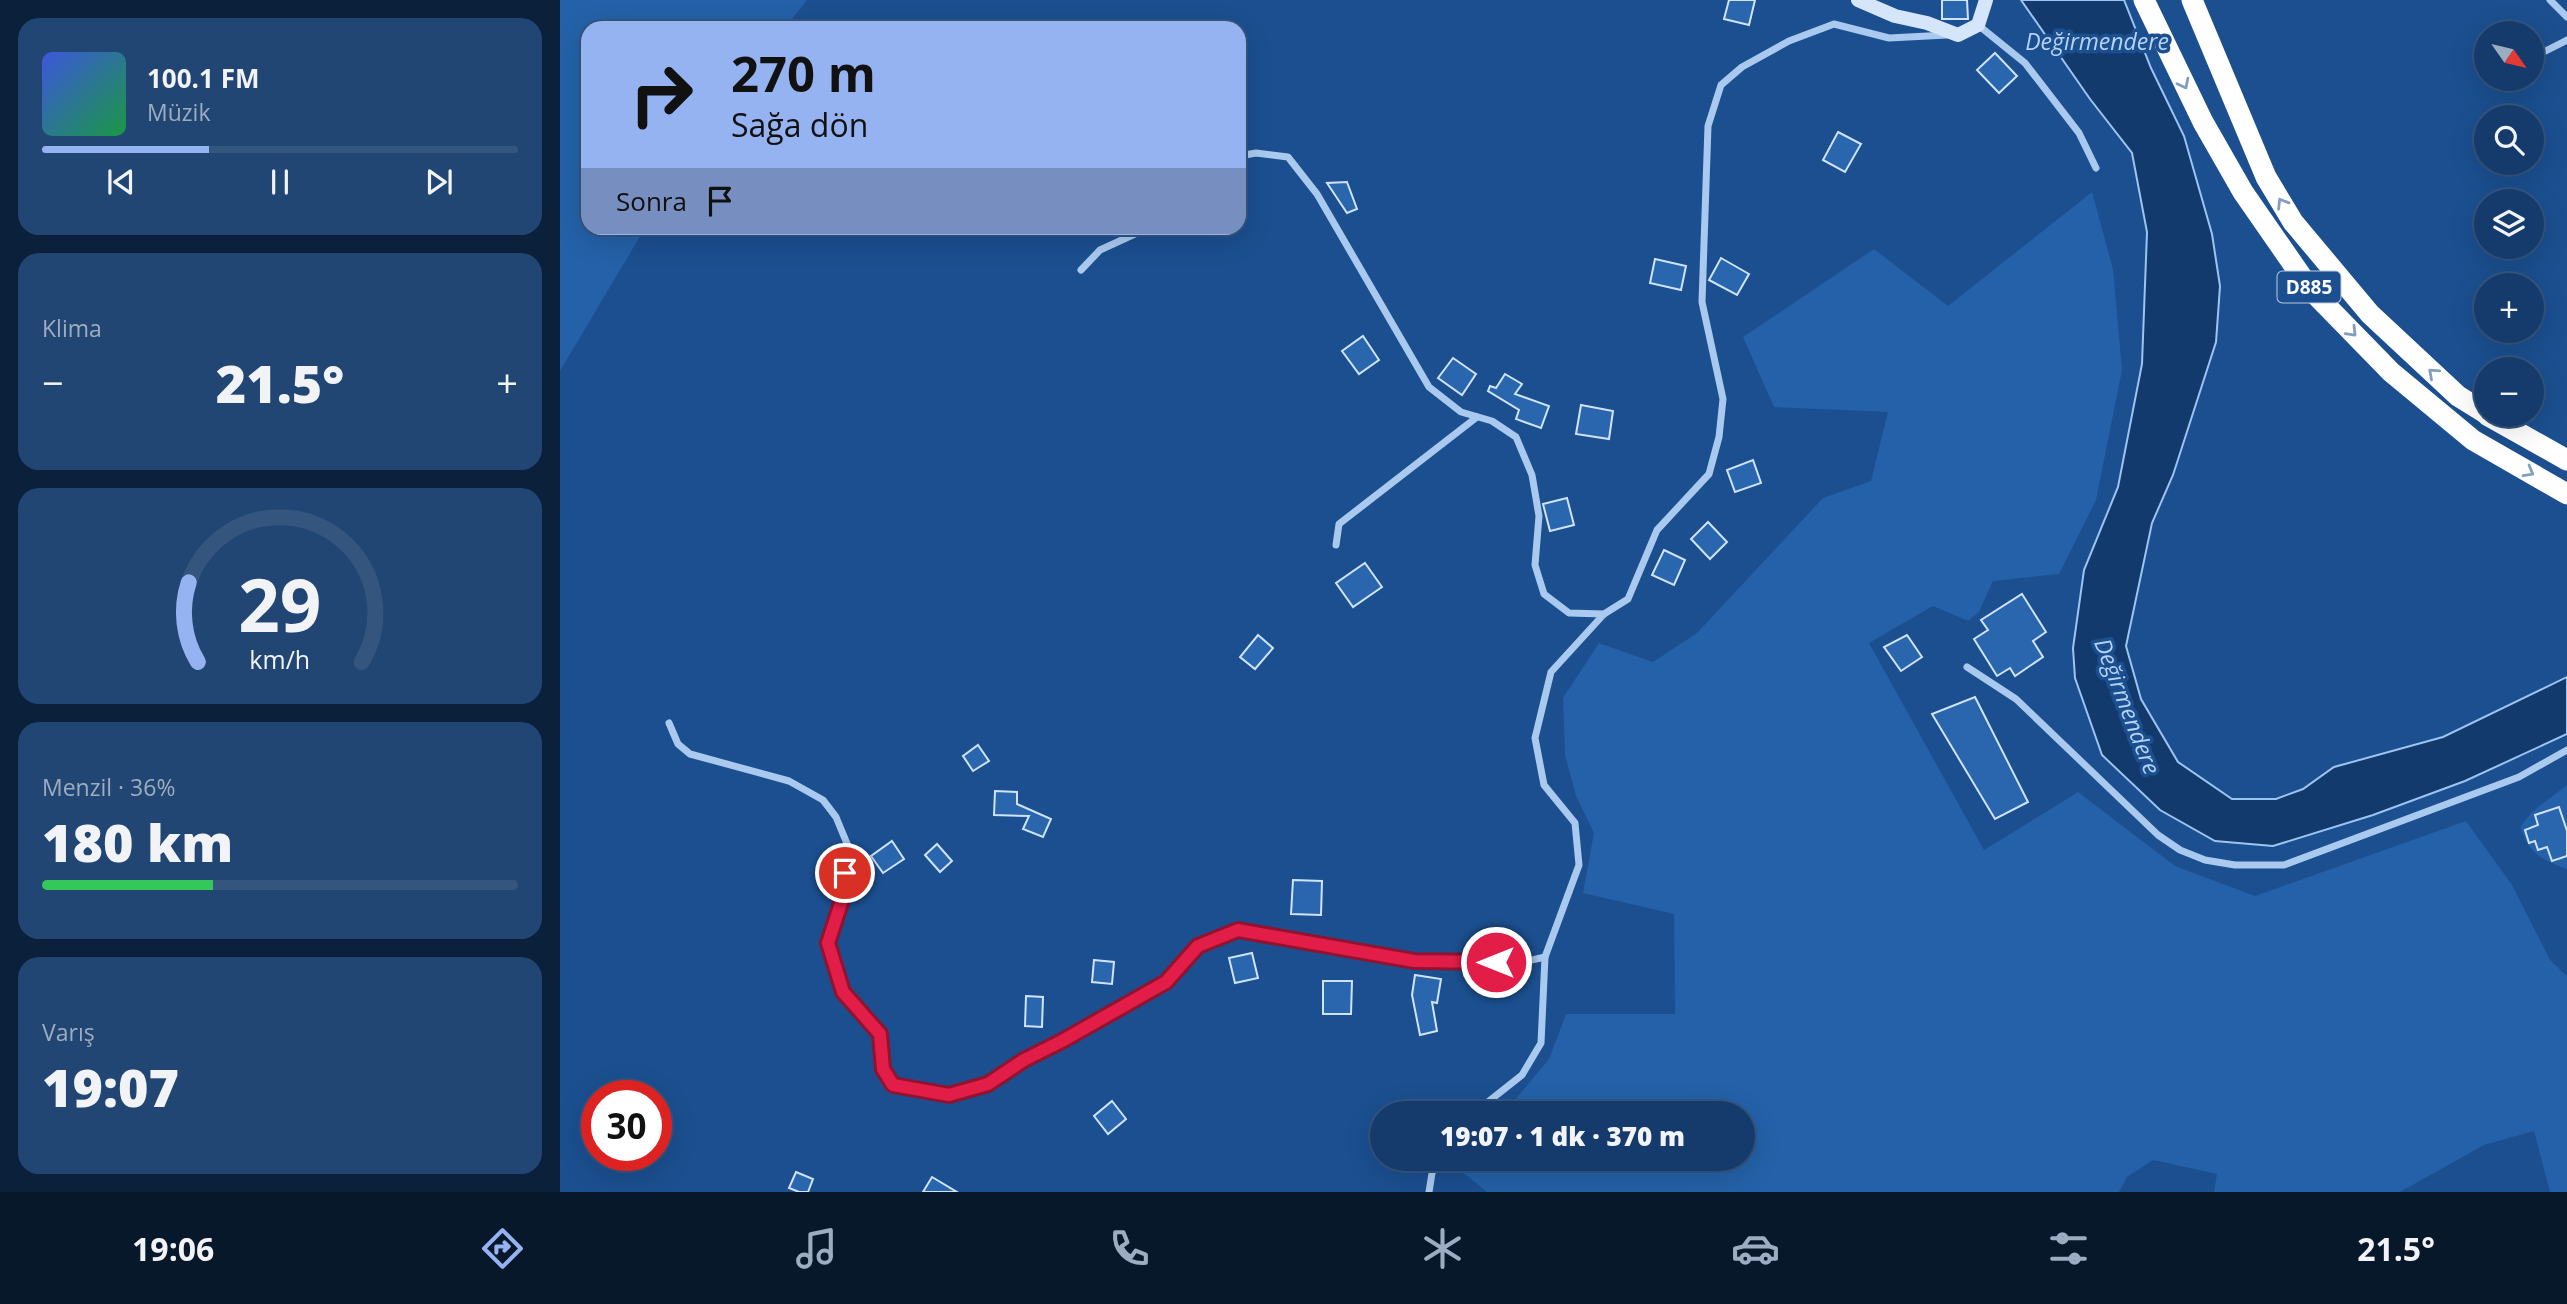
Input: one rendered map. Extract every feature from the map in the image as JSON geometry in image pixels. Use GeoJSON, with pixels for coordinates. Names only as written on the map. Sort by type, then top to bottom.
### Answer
{"type":"FeatureCollection","features":[{"type":"Feature","properties":{"kind":"highway","name":"D885"},"geometry":{"type":"LineString","coordinates":[[2144,0],[2203,122],[2243,192],[2311,290],[2391,372],[2473,440],[2567,494]]}},
{"type":"Feature","properties":{"kind":"highway","name":"D885"},"geometry":{"type":"LineString","coordinates":[[2192,0],[2266,177],[2293,222],[2370,314],[2458,396],[2474,406]]}},
{"type":"Feature","properties":{"kind":"highway","name":"D885"},"geometry":{"type":"LineString","coordinates":[[2508,427],[2567,460]]}},
{"type":"Feature","properties":{"kind":"street"},"geometry":{"type":"LineString","coordinates":[[1858,0],[1895,16],[1927,23],[1958,35]]}},
{"type":"Feature","properties":{"kind":"street"},"geometry":{"type":"LineString","coordinates":[[1489,1101],[1522,1074],[1541,1042],[1545,957],[1579,865],[1575,823],[1544,785],[1535,738],[1551,672],[1604,614],[1628,599],[1657,530],[1709,474],[1719,437],[1723,399],[1702,302],[1708,126],[1721,85],[1742,67],[1789,41],[1834,24],[1889,38],[1958,35],[1978,25],[1986,0]]}},
{"type":"Feature","properties":{"kind":"street"},"geometry":{"type":"LineString","coordinates":[[2550,0],[2567,18]]}},
{"type":"Feature","properties":{"kind":"street"},"geometry":{"type":"LineString","coordinates":[[1978,25],[2025,63],[2079,133],[2096,168]]}},
{"type":"Feature","properties":{"kind":"street"},"geometry":{"type":"LineString","coordinates":[[2544,52],[2567,40]]}},
{"type":"Feature","properties":{"kind":"street"},"geometry":{"type":"LineString","coordinates":[[1246,155],[1256,153],[1288,157],[1317,194],[1429,387],[1461,412],[1492,421],[1516,437],[1532,475],[1539,516],[1535,565],[1544,594],[1569,613],[1604,614]]}},
{"type":"Feature","properties":{"kind":"street"},"geometry":{"type":"LineString","coordinates":[[1081,270],[1100,250],[1132,235]]}},
{"type":"Feature","properties":{"kind":"street"},"geometry":{"type":"LineString","coordinates":[[1336,545],[1339,524],[1478,417]]}},
{"type":"Feature","properties":{"kind":"street"},"geometry":{"type":"LineString","coordinates":[[1967,667],[2016,699],[2158,835],[2180,850],[2206,860],[2235,865],[2284,865],[2519,777],[2567,750]]}},
{"type":"Feature","properties":{"kind":"street"},"geometry":{"type":"LineString","coordinates":[[669,723],[678,744],[690,754],[789,781],[823,800],[836,817],[848,846],[842,900],[828,943],[843,992],[880,1034],[883,1069],[893,1085],[949,1095],[988,1084],[1024,1060],[1166,982],[1198,946],[1238,930],[1414,961],[1523,962],[1545,957]]}},
{"type":"Feature","properties":{"kind":"street"},"geometry":{"type":"LineString","coordinates":[[1429,1192],[1433,1171]]}},
{"type":"Feature","properties":{"kind":"shaded area"},"geometry":{"type":"Polygon","coordinates":[[[560,0],[807,0],[790,21],[581,21],[581,235],[641,235],[560,371],[560,0]]]}},
{"type":"Feature","properties":{"kind":"shaded area"},"geometry":{"type":"Polygon","coordinates":[[[2092,192],[2113,269],[2122,370],[2096,500],[2059,574],[1993,581],[1979,612],[1968,621],[1933,606],[1869,643],[1984,850],[2078,792],[2175,866],[2255,896],[2466,821],[2512,885],[2550,960],[2567,976],[2567,1192],[2550,1192],[2534,1131],[2484,1145],[2400,1192],[2214,1192],[2217,1174],[2153,1160],[2127,1177],[2119,1192],[1487,1192],[1461,1171],[1755,1171],[1755,1101],[1514,1101],[1549,1059],[1566,1014],[1675,1014],[1674,914],[1583,893],[1594,833],[1576,796],[1565,755],[1563,698],[1599,643],[1653,662],[1697,633],[1823,498],[1871,481],[1888,412],[1774,407],[1743,337],[1874,249],[1948,306],[2092,192]]]}},
{"type":"Feature","properties":{"kind":"shaded area"},"geometry":{"type":"Polygon","coordinates":[[[2567,785],[2567,869],[2537,854],[2527,843],[2520,827],[2533,811],[2567,785]]]}},
{"type":"Feature","properties":{"kind":"water","name":"Değirmendere"},"geometry":{"type":"Polygon","coordinates":[[[2021,0],[2124,0],[2151,68],[2184,136],[2212,234],[2220,286],[2216,342],[2173,475],[2152,523],[2126,646],[2141,699],[2178,762],[2232,799],[2276,799],[2303,789],[2334,767],[2443,737],[2567,677],[2567,734],[2465,781],[2373,815],[2273,846],[2215,841],[2160,810],[2102,755],[2075,678],[2073,648],[2084,570],[2118,487],[2142,364],[2147,232],[2132,153],[2090,99],[2021,0]]]}},
{"type":"Feature","properties":{"kind":"building"},"geometry":{"type":"Polygon","coordinates":[[[1729,0],[1755,0],[1749,25],[1724,19],[1729,0]]]}},
{"type":"Feature","properties":{"kind":"building"},"geometry":{"type":"Polygon","coordinates":[[[1942,0],[1967,0],[1968,19],[1942,19],[1942,0]]]}},
{"type":"Feature","properties":{"kind":"building"},"geometry":{"type":"Polygon","coordinates":[[[1995,53],[2017,76],[1999,93],[1977,70],[1995,53]]]}},
{"type":"Feature","properties":{"kind":"building"},"geometry":{"type":"Polygon","coordinates":[[[1838,132],[1861,144],[1845,172],[1823,160],[1838,132]]]}},
{"type":"Feature","properties":{"kind":"building"},"geometry":{"type":"Polygon","coordinates":[[[1347,182],[1357,209],[1347,213],[1327,183],[1347,182]]]}},
{"type":"Feature","properties":{"kind":"building"},"geometry":{"type":"Polygon","coordinates":[[[1721,258],[1749,274],[1737,295],[1709,280],[1721,258]]]}},
{"type":"Feature","properties":{"kind":"building"},"geometry":{"type":"Polygon","coordinates":[[[1655,259],[1686,266],[1681,290],[1650,283],[1655,259]]]}},
{"type":"Feature","properties":{"kind":"building"},"geometry":{"type":"Polygon","coordinates":[[[1363,336],[1379,360],[1359,374],[1342,351],[1363,336]]]}},
{"type":"Feature","properties":{"kind":"building"},"geometry":{"type":"Polygon","coordinates":[[[1453,358],[1476,374],[1462,395],[1438,378],[1453,358]]]}},
{"type":"Feature","properties":{"kind":"building"},"geometry":{"type":"Polygon","coordinates":[[[1505,374],[1522,384],[1515,394],[1549,406],[1541,428],[1516,419],[1519,410],[1488,391],[1490,386],[1496,388],[1505,374]]]}},
{"type":"Feature","properties":{"kind":"building"},"geometry":{"type":"Polygon","coordinates":[[[1581,405],[1613,411],[1609,439],[1576,434],[1581,405]]]}},
{"type":"Feature","properties":{"kind":"building"},"geometry":{"type":"Polygon","coordinates":[[[1753,460],[1761,483],[1735,492],[1727,470],[1753,460]]]}},
{"type":"Feature","properties":{"kind":"building"},"geometry":{"type":"Polygon","coordinates":[[[1567,498],[1574,525],[1550,531],[1543,504],[1567,498]]]}},
{"type":"Feature","properties":{"kind":"building"},"geometry":{"type":"Polygon","coordinates":[[[1708,522],[1727,542],[1710,559],[1691,539],[1708,522]]]}},
{"type":"Feature","properties":{"kind":"building"},"geometry":{"type":"Polygon","coordinates":[[[1664,550],[1685,560],[1674,585],[1652,575],[1664,550]]]}},
{"type":"Feature","properties":{"kind":"building"},"geometry":{"type":"Polygon","coordinates":[[[1365,563],[1382,587],[1353,607],[1336,583],[1365,563]]]}},
{"type":"Feature","properties":{"kind":"building"},"geometry":{"type":"Polygon","coordinates":[[[2022,594],[2046,632],[2033,641],[2043,657],[2015,676],[2010,668],[1997,676],[1974,639],[1988,630],[1981,620],[2022,594]]]}},
{"type":"Feature","properties":{"kind":"building"},"geometry":{"type":"Polygon","coordinates":[[[1258,635],[1273,648],[1255,669],[1240,657],[1258,635]]]}},
{"type":"Feature","properties":{"kind":"building"},"geometry":{"type":"Polygon","coordinates":[[[1907,635],[1922,657],[1901,671],[1884,647],[1907,635]]]}},
{"type":"Feature","properties":{"kind":"building"},"geometry":{"type":"Polygon","coordinates":[[[1975,697],[2028,802],[1995,819],[1932,714],[1975,697]]]}},
{"type":"Feature","properties":{"kind":"building"},"geometry":{"type":"Polygon","coordinates":[[[978,745],[989,761],[973,771],[963,756],[978,745]]]}},
{"type":"Feature","properties":{"kind":"building"},"geometry":{"type":"Polygon","coordinates":[[[995,791],[1017,792],[1017,804],[1051,819],[1043,837],[1023,829],[1029,816],[994,815],[995,791]]]}},
{"type":"Feature","properties":{"kind":"building"},"geometry":{"type":"Polygon","coordinates":[[[2559,807],[2567,831],[2567,856],[2552,861],[2547,847],[2538,850],[2535,841],[2529,843],[2525,830],[2538,825],[2535,815],[2559,807]]]}},
{"type":"Feature","properties":{"kind":"building"},"geometry":{"type":"Polygon","coordinates":[[[892,841],[904,859],[883,873],[871,856],[892,841]]]}},
{"type":"Feature","properties":{"kind":"building"},"geometry":{"type":"Polygon","coordinates":[[[937,844],[952,861],[940,872],[925,855],[937,844]]]}},
{"type":"Feature","properties":{"kind":"building"},"geometry":{"type":"Polygon","coordinates":[[[1293,880],[1322,881],[1321,915],[1291,914],[1293,880]]]}},
{"type":"Feature","properties":{"kind":"building"},"geometry":{"type":"Polygon","coordinates":[[[1252,953],[1258,978],[1235,983],[1229,958],[1252,953]]]}},
{"type":"Feature","properties":{"kind":"building"},"geometry":{"type":"Polygon","coordinates":[[[1094,960],[1114,962],[1112,984],[1092,982],[1094,960]]]}},
{"type":"Feature","properties":{"kind":"building"},"geometry":{"type":"Polygon","coordinates":[[[1415,975],[1441,979],[1437,1003],[1432,1002],[1437,1031],[1420,1035],[1412,995],[1415,975]]]}},
{"type":"Feature","properties":{"kind":"building"},"geometry":{"type":"Polygon","coordinates":[[[1323,981],[1352,981],[1351,1014],[1323,1014],[1323,981]]]}},
{"type":"Feature","properties":{"kind":"building"},"geometry":{"type":"Polygon","coordinates":[[[1026,996],[1043,997],[1042,1027],[1025,1026],[1026,996]]]}},
{"type":"Feature","properties":{"kind":"building"},"geometry":{"type":"Polygon","coordinates":[[[1112,1101],[1126,1119],[1108,1134],[1094,1116],[1112,1101]]]}},
{"type":"Feature","properties":{"kind":"building"},"geometry":{"type":"Polygon","coordinates":[[[796,1172],[813,1179],[808,1192],[789,1188],[796,1172]]]}},
{"type":"Feature","properties":{"kind":"building"},"geometry":{"type":"Polygon","coordinates":[[[932,1177],[957,1192],[923,1192],[932,1177]]]}},
{"type":"Feature","properties":{"kind":"route"},"geometry":{"type":"LineString","coordinates":[[845,873],[842,900],[828,943],[843,992],[880,1034],[883,1069],[893,1085],[949,1095],[988,1084],[1024,1060],[1166,982],[1198,946],[1238,930],[1414,961],[1496,962]]}}]}
